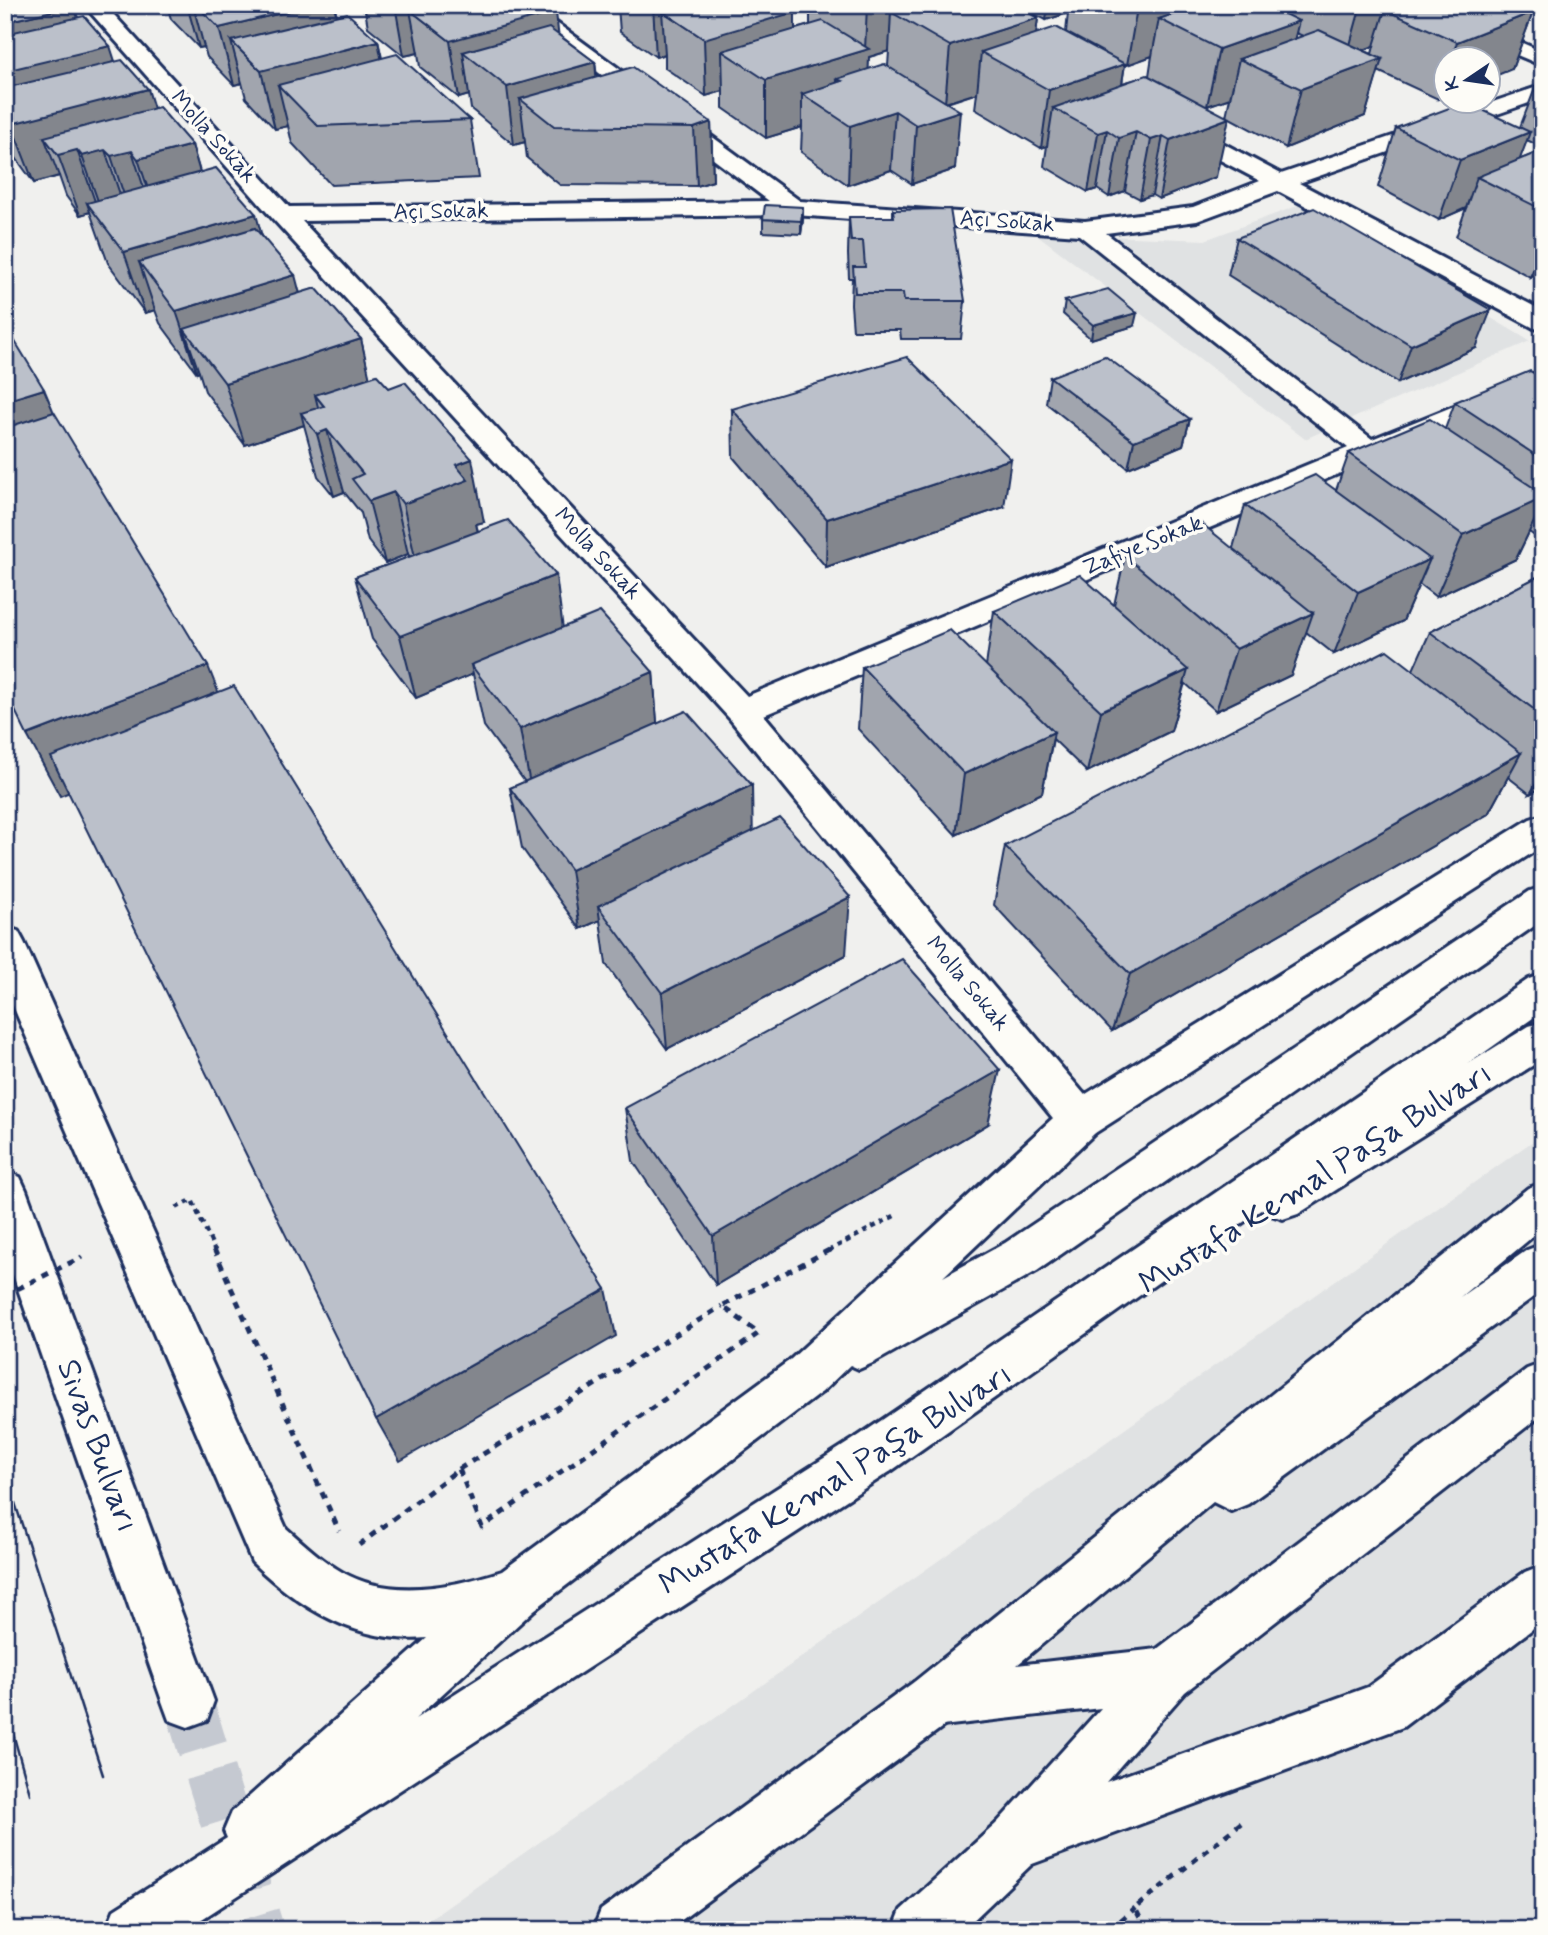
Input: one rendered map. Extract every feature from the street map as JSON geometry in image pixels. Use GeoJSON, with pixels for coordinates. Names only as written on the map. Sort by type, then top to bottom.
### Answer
{"type":"FeatureCollection","features":[{"type":"Feature","properties":{"kind":"main road","name":"Molla Sokak"},"geometry":{"type":"LineString","coordinates":[[94,5],[282,214],[742,711],[1080,1120]]}},
{"type":"Feature","properties":{"kind":"main road"},"geometry":{"type":"LineString","coordinates":[[519,5],[794,208]]}},
{"type":"Feature","properties":{"kind":"main road"},"geometry":{"type":"LineString","coordinates":[[1417,5],[1543,60]]}},
{"type":"Feature","properties":{"kind":"main road","name":"Açı Sokak"},"geometry":{"type":"LineString","coordinates":[[282,214],[794,208],[1085,228],[1198,214],[1276,183],[1543,91]]}},
{"type":"Feature","properties":{"kind":"main road"},"geometry":{"type":"LineString","coordinates":[[1156,117],[1276,183],[1543,322]]}},
{"type":"Feature","properties":{"kind":"main road"},"geometry":{"type":"LineString","coordinates":[[1085,228],[1371,452]]}},
{"type":"Feature","properties":{"kind":"main road","name":"Zafiye Sokak"},"geometry":{"type":"LineString","coordinates":[[742,711],[1543,379]]}},
{"type":"Feature","properties":{"kind":"main road"},"geometry":{"type":"LineString","coordinates":[[151,1917],[516,1592],[806,1376],[1080,1120],[1543,828]]}},
{"type":"Feature","properties":{"kind":"main road"},"geometry":{"type":"LineString","coordinates":[[806,1376],[1021,1257],[1543,901]]}},
{"type":"Feature","properties":{"kind":"main road"},"geometry":{"type":"LineString","coordinates":[[5,942],[269,1545],[293,1571],[323,1591],[357,1605],[396,1613],[435,1614],[477,1606],[516,1592]]}},
{"type":"Feature","properties":{"kind":"main road"},"geometry":{"type":"LineString","coordinates":[[874,1454],[1543,990]]}},
{"type":"Feature","properties":{"kind":"main road","name":"Mustafa Kemal Paşa Bulvarı"},"geometry":{"type":"LineString","coordinates":[[151,1917],[874,1454],[1543,1038]]}},
{"type":"Feature","properties":{"kind":"main road","name":"Sivas Bulvarı"},"geometry":{"type":"LineString","coordinates":[[5,1190],[188,1701]]}},
{"type":"Feature","properties":{"kind":"main road"},"geometry":{"type":"LineString","coordinates":[[933,1700],[1543,1202]]}},
{"type":"Feature","properties":{"kind":"main road"},"geometry":{"type":"LineString","coordinates":[[621,1930],[933,1700],[1543,1265]]}},
{"type":"Feature","properties":{"kind":"main road"},"geometry":{"type":"LineString","coordinates":[[921,1930],[1016,1842],[1167,1674],[1543,1385]]}},
{"type":"Feature","properties":{"kind":"main road"},"geometry":{"type":"LineString","coordinates":[[1016,1842],[1384,1708],[1543,1590]]}},
{"type":"Feature","properties":{"kind":"main road"},"geometry":{"type":"LineString","coordinates":[[933,1700],[1167,1674]]}},
{"type":"Feature","properties":{"kind":"path"},"geometry":{"type":"LineString","coordinates":[[5,1295],[192,1200],[343,1540]]}},
{"type":"Feature","properties":{"kind":"path"},"geometry":{"type":"LineString","coordinates":[[349,1553],[459,1469],[722,1306],[907,1210]]}},
{"type":"Feature","properties":{"kind":"path"},"geometry":{"type":"LineString","coordinates":[[459,1469],[482,1527],[759,1333],[722,1306]]}},
{"type":"Feature","properties":{"kind":"path"},"geometry":{"type":"LineString","coordinates":[[1110,1930],[1135,1908]]}},
{"type":"Feature","properties":{"kind":"shaded area"},"geometry":{"type":"Polygon","coordinates":[[[1300,205],[1530,341],[1305,439],[1035,233],[1205,240],[1300,205]]]}},
{"type":"Feature","properties":{"kind":"shaded area"},"geometry":{"type":"Polygon","coordinates":[[[1543,1134],[1543,1930],[415,1930],[1543,1134]]]}},
{"type":"Feature","properties":{"kind":"building"},"geometry":{"type":"Polygon","coordinates":[[[5,5],[74,5],[74,6],[5,22],[5,5]]]}},
{"type":"Feature","properties":{"kind":"building"},"geometry":{"type":"Polygon","coordinates":[[[196,5],[315,5],[219,28],[196,5]]]}},
{"type":"Feature","properties":{"kind":"building"},"geometry":{"type":"Polygon","coordinates":[[[430,5],[546,5],[556,12],[450,41],[410,10],[430,5]]]}},
{"type":"Feature","properties":{"kind":"building"},"geometry":{"type":"Polygon","coordinates":[[[684,5],[784,5],[795,12],[704,39],[662,11],[684,5]]]}},
{"type":"Feature","properties":{"kind":"building"},"geometry":{"type":"Polygon","coordinates":[[[914,5],[1014,5],[1038,18],[950,46],[891,12],[914,5]]]}},
{"type":"Feature","properties":{"kind":"building"},"geometry":{"type":"Polygon","coordinates":[[[1200,5],[1266,5],[1299,21],[1219,49],[1159,19],[1200,5]]]}},
{"type":"Feature","properties":{"kind":"building"},"geometry":{"type":"Polygon","coordinates":[[[1397,5],[1516,5],[1533,12],[1457,42],[1385,10],[1397,5]]]}},
{"type":"Feature","properties":{"kind":"building"},"geometry":{"type":"Polygon","coordinates":[[[347,13],[378,41],[261,71],[231,41],[347,13]]]}},
{"type":"Feature","properties":{"kind":"building"},"geometry":{"type":"Polygon","coordinates":[[[84,16],[110,46],[5,71],[5,34],[84,16]]]}},
{"type":"Feature","properties":{"kind":"building"},"geometry":{"type":"Polygon","coordinates":[[[823,21],[869,49],[766,80],[722,51],[823,21]]]}},
{"type":"Feature","properties":{"kind":"building"},"geometry":{"type":"Polygon","coordinates":[[[1056,27],[1125,64],[1049,90],[981,52],[1056,27]]]}},
{"type":"Feature","properties":{"kind":"building"},"geometry":{"type":"Polygon","coordinates":[[[549,28],[595,62],[507,87],[463,52],[549,28]]]}},
{"type":"Feature","properties":{"kind":"building"},"geometry":{"type":"Polygon","coordinates":[[[1319,30],[1382,59],[1301,89],[1239,59],[1319,30]]]}},
{"type":"Feature","properties":{"kind":"building"},"geometry":{"type":"Polygon","coordinates":[[[397,54],[470,120],[318,126],[278,85],[397,54]]]}},
{"type":"Feature","properties":{"kind":"building"},"geometry":{"type":"Polygon","coordinates":[[[122,60],[148,89],[11,124],[5,116],[5,88],[122,60]]]}},
{"type":"Feature","properties":{"kind":"building"},"geometry":{"type":"Polygon","coordinates":[[[884,64],[960,111],[916,125],[895,111],[850,126],[802,94],[884,64]]]}},
{"type":"Feature","properties":{"kind":"building"},"geometry":{"type":"Polygon","coordinates":[[[633,67],[711,122],[694,128],[554,126],[520,99],[633,67]]]}},
{"type":"Feature","properties":{"kind":"building"},"geometry":{"type":"Polygon","coordinates":[[[1147,75],[1229,118],[1170,140],[1163,136],[1151,140],[1136,132],[1119,138],[1107,130],[1098,133],[1053,108],[1147,75]]]}},
{"type":"Feature","properties":{"kind":"building"},"geometry":{"type":"Polygon","coordinates":[[[159,107],[192,145],[138,159],[132,151],[111,156],[105,150],[82,156],[77,150],[58,155],[44,137],[159,107]]]}},
{"type":"Feature","properties":{"kind":"building"},"geometry":{"type":"Polygon","coordinates":[[[1432,114],[1495,116],[1530,132],[1460,160],[1396,128],[1432,114]]]}},
{"type":"Feature","properties":{"kind":"building"},"geometry":{"type":"Polygon","coordinates":[[[1543,150],[1543,210],[1477,177],[1543,150]]]}},
{"type":"Feature","properties":{"kind":"building"},"geometry":{"type":"Polygon","coordinates":[[[216,168],[256,214],[124,252],[87,203],[216,168]]]}},
{"type":"Feature","properties":{"kind":"building"},"geometry":{"type":"Polygon","coordinates":[[[765,205],[803,207],[801,221],[763,219],[765,205]]]}},
{"type":"Feature","properties":{"kind":"building"},"geometry":{"type":"Polygon","coordinates":[[[1314,208],[1491,310],[1411,345],[1237,238],[1314,208]]]}},
{"type":"Feature","properties":{"kind":"building"},"geometry":{"type":"Polygon","coordinates":[[[950,209],[965,301],[904,301],[903,293],[855,293],[853,267],[865,267],[863,241],[851,241],[849,217],[894,217],[893,210],[950,209]]]}},
{"type":"Feature","properties":{"kind":"building"},"geometry":{"type":"Polygon","coordinates":[[[255,228],[295,275],[176,311],[139,262],[255,228]]]}},
{"type":"Feature","properties":{"kind":"building"},"geometry":{"type":"Polygon","coordinates":[[[316,288],[361,339],[225,383],[184,329],[316,288]]]}},
{"type":"Feature","properties":{"kind":"building"},"geometry":{"type":"Polygon","coordinates":[[[1108,289],[1137,313],[1093,325],[1065,301],[1108,289]]]}},
{"type":"Feature","properties":{"kind":"building"},"geometry":{"type":"Polygon","coordinates":[[[5,325],[44,389],[5,401],[5,325]]]}},
{"type":"Feature","properties":{"kind":"building"},"geometry":{"type":"Polygon","coordinates":[[[1105,356],[1190,419],[1134,441],[1050,377],[1105,356]]]}},
{"type":"Feature","properties":{"kind":"building"},"geometry":{"type":"Polygon","coordinates":[[[907,357],[1011,459],[827,519],[732,409],[907,357]]]}},
{"type":"Feature","properties":{"kind":"building"},"geometry":{"type":"Polygon","coordinates":[[[1530,371],[1543,378],[1543,460],[1455,402],[1530,371]]]}},
{"type":"Feature","properties":{"kind":"building"},"geometry":{"type":"Polygon","coordinates":[[[377,375],[389,388],[405,382],[472,459],[456,465],[468,480],[403,504],[394,492],[369,501],[352,479],[363,474],[327,430],[317,434],[301,413],[324,406],[315,395],[377,375]]]}},
{"type":"Feature","properties":{"kind":"building"},"geometry":{"type":"Polygon","coordinates":[[[54,412],[208,666],[27,735],[5,690],[5,428],[54,412]]]}},
{"type":"Feature","properties":{"kind":"building"},"geometry":{"type":"Polygon","coordinates":[[[1430,419],[1543,494],[1543,498],[1463,535],[1349,453],[1430,419]]]}},
{"type":"Feature","properties":{"kind":"building"},"geometry":{"type":"Polygon","coordinates":[[[1315,475],[1430,559],[1358,592],[1245,505],[1315,475]]]}},
{"type":"Feature","properties":{"kind":"building"},"geometry":{"type":"Polygon","coordinates":[[[508,520],[556,575],[400,636],[355,577],[508,520]]]}},
{"type":"Feature","properties":{"kind":"building"},"geometry":{"type":"Polygon","coordinates":[[[1201,523],[1313,613],[1236,649],[1125,556],[1201,523]]]}},
{"type":"Feature","properties":{"kind":"building"},"geometry":{"type":"Polygon","coordinates":[[[1543,574],[1543,716],[1430,632],[1543,574]]]}},
{"type":"Feature","properties":{"kind":"building"},"geometry":{"type":"Polygon","coordinates":[[[1080,575],[1188,670],[1101,711],[994,611],[1080,575]]]}},
{"type":"Feature","properties":{"kind":"building"},"geometry":{"type":"Polygon","coordinates":[[[600,612],[653,672],[520,729],[471,665],[600,612]]]}},
{"type":"Feature","properties":{"kind":"building"},"geometry":{"type":"Polygon","coordinates":[[[950,630],[1054,732],[964,774],[862,667],[950,630]]]}},
{"type":"Feature","properties":{"kind":"building"},"geometry":{"type":"Polygon","coordinates":[[[1387,650],[1521,753],[1130,974],[1005,846],[1387,650]]]}},
{"type":"Feature","properties":{"kind":"building"},"geometry":{"type":"Polygon","coordinates":[[[234,686],[606,1289],[376,1419],[51,757],[234,686]]]}},
{"type":"Feature","properties":{"kind":"building"},"geometry":{"type":"Polygon","coordinates":[[[686,711],[752,785],[571,870],[510,788],[686,711]]]}},
{"type":"Feature","properties":{"kind":"building"},"geometry":{"type":"Polygon","coordinates":[[[780,818],[850,897],[662,993],[598,906],[780,818]]]}},
{"type":"Feature","properties":{"kind":"building"},"geometry":{"type":"Polygon","coordinates":[[[902,959],[1000,1070],[713,1236],[625,1108],[902,959]]]}},
{"type":"Feature","properties":{"kind":"tunnel"},"geometry":{"type":"LineString","coordinates":[[188,1701],[259,1930]]}},
{"type":"Feature","properties":{"kind":"tram line"},"geometry":{"type":"LineString","coordinates":[[5,1472],[103,1775]]}},
{"type":"Feature","properties":{"kind":"tram line"},"geometry":{"type":"LineString","coordinates":[[5,1705],[30,1794]]}}]}
